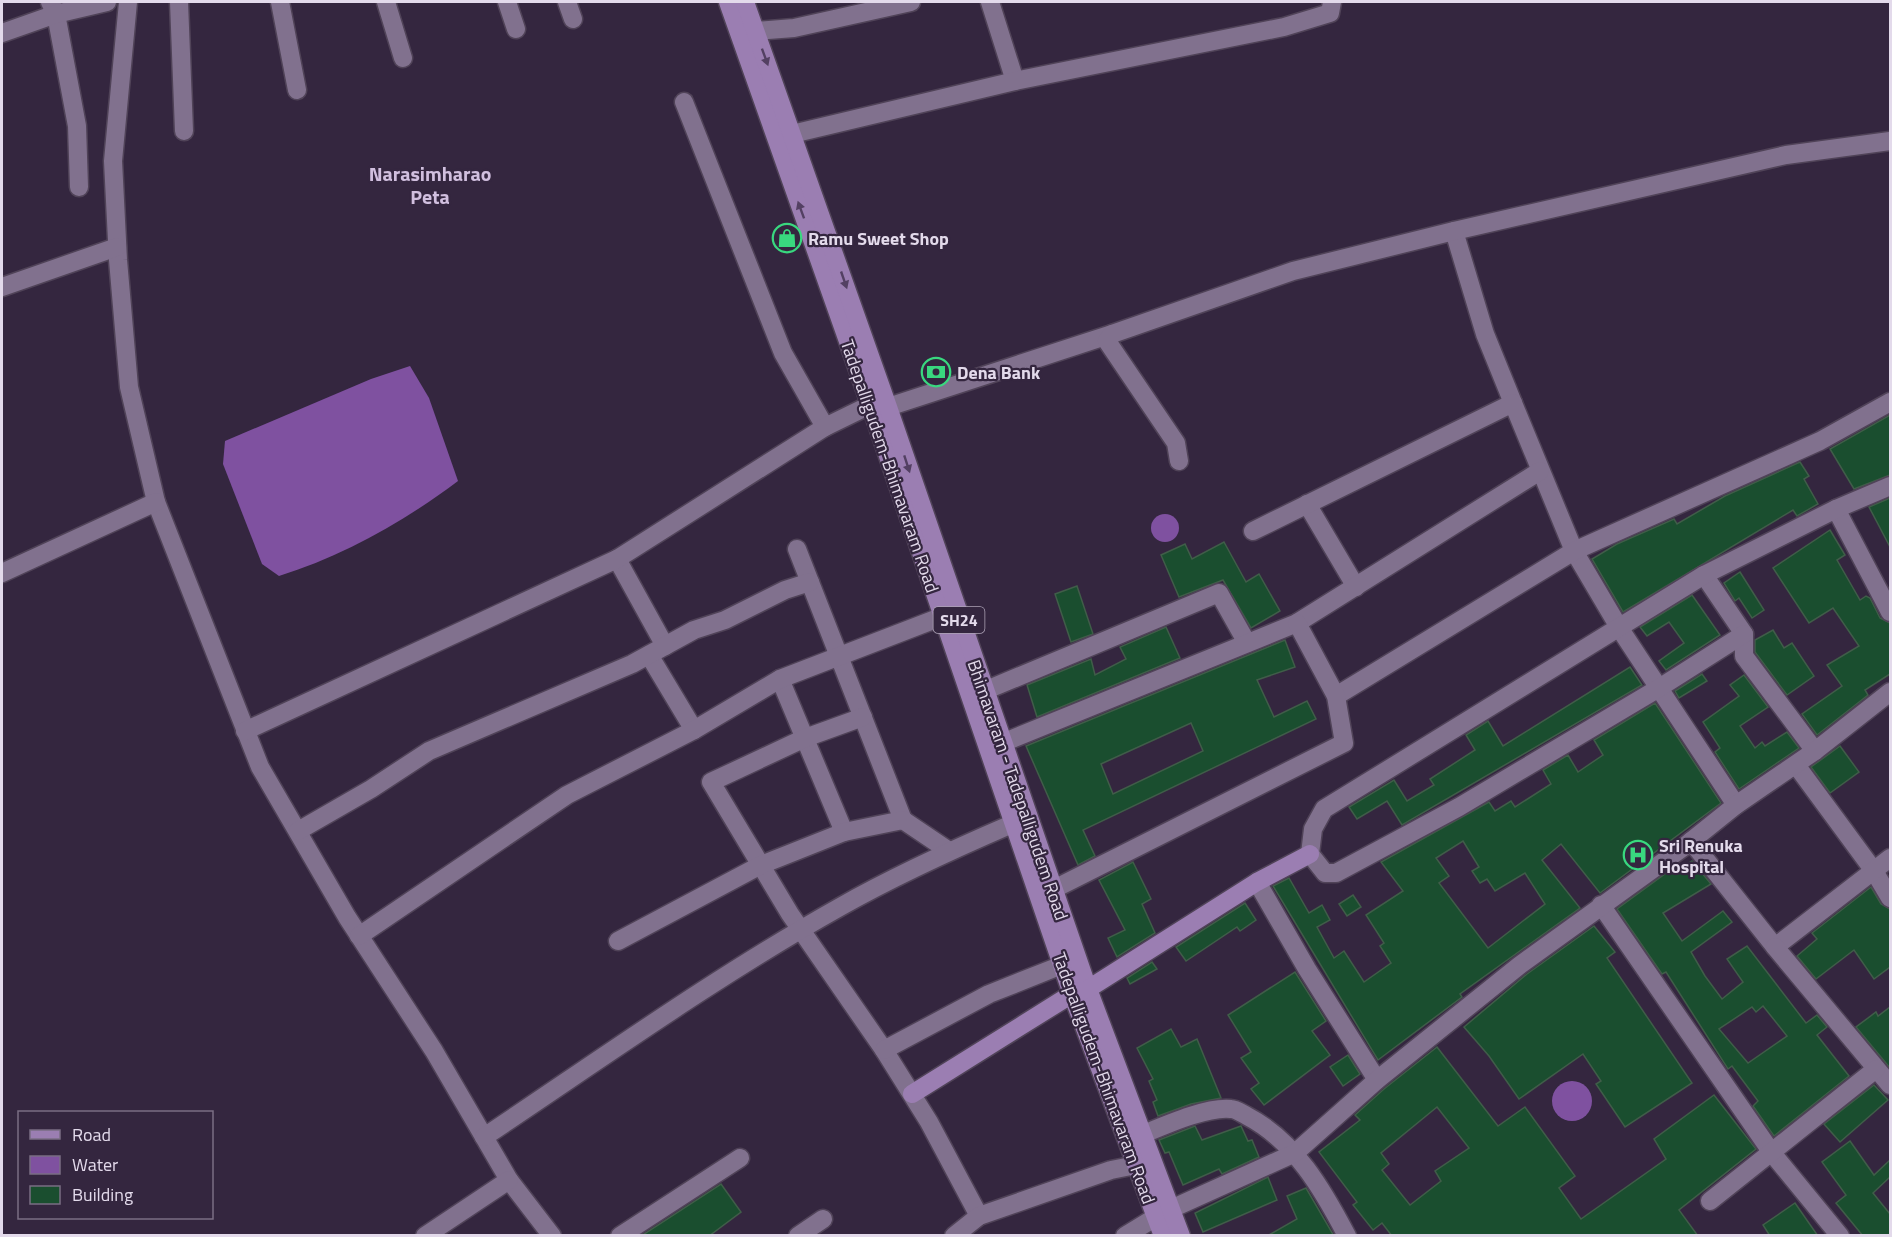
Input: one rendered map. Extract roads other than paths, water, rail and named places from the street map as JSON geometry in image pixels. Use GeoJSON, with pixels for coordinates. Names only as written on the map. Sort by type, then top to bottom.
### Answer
{"type":"FeatureCollection","features":[{"type":"Feature","properties":{"kind":"main road","name":"Tadepalligudem-Bhimavaram Road"},"geometry":{"type":"LineString","coordinates":[[728,2],[879,406],[941,617],[1012,824],[1060,935],[1062,965],[1080,992],[1135,1138],[1136,1165],[1164,1213],[1163,1236]]}},
{"type":"Feature","properties":{"kind":"main road","name":"Bhimavaram - Tadepalligudem Road"},"geometry":{"type":"LineString","coordinates":[[745,2],[792,134],[879,406],[1054,889],[1060,935],[1080,992]]}},
{"type":"Feature","properties":{"kind":"main road"},"geometry":{"type":"LineString","coordinates":[[912,1094],[1257,882],[1310,854]]}},
{"type":"Feature","properties":{"kind":"main road","name":"SH24"},"geometry":{"type":"LineString","coordinates":[[1135,1138],[1164,1213],[1181,1236]]}},
{"type":"Feature","properties":{"kind":"street"},"geometry":{"type":"LineString","coordinates":[[2,33],[53,8],[107,2]]}},
{"type":"Feature","properties":{"kind":"street"},"geometry":{"type":"LineString","coordinates":[[128,2],[113,161],[117,248],[129,387],[156,502],[260,767],[359,936],[434,1051],[509,1180],[552,1236]]}},
{"type":"Feature","properties":{"kind":"street"},"geometry":{"type":"LineString","coordinates":[[179,2],[184,131]]}},
{"type":"Feature","properties":{"kind":"street"},"geometry":{"type":"LineString","coordinates":[[280,2],[297,90]]}},
{"type":"Feature","properties":{"kind":"street"},"geometry":{"type":"LineString","coordinates":[[386,2],[403,58]]}},
{"type":"Feature","properties":{"kind":"street"},"geometry":{"type":"LineString","coordinates":[[507,2],[516,29]]}},
{"type":"Feature","properties":{"kind":"street"},"geometry":{"type":"LineString","coordinates":[[567,2],[573,19]]}},
{"type":"Feature","properties":{"kind":"street"},"geometry":{"type":"LineString","coordinates":[[756,31],[794,28],[911,2]]}},
{"type":"Feature","properties":{"kind":"street"},"geometry":{"type":"LineString","coordinates":[[990,2],[1015,81]]}},
{"type":"Feature","properties":{"kind":"street"},"geometry":{"type":"LineString","coordinates":[[792,134],[1015,81],[1284,27],[1330,13],[1332,2]]}},
{"type":"Feature","properties":{"kind":"street"},"geometry":{"type":"LineString","coordinates":[[53,8],[77,126],[80,188]]}},
{"type":"Feature","properties":{"kind":"street"},"geometry":{"type":"LineString","coordinates":[[684,102],[783,354],[825,426]]}},
{"type":"Feature","properties":{"kind":"street"},"geometry":{"type":"LineString","coordinates":[[245,731],[617,559],[825,426],[879,406],[1112,334],[1293,271],[1454,231],[1786,155],[1890,141]]}},
{"type":"Feature","properties":{"kind":"street"},"geometry":{"type":"LineString","coordinates":[[1454,231],[1485,334],[1574,551],[1620,629],[1736,805]]}},
{"type":"Feature","properties":{"kind":"street"},"geometry":{"type":"LineString","coordinates":[[2,287],[117,248]]}},
{"type":"Feature","properties":{"kind":"street"},"geometry":{"type":"LineString","coordinates":[[1112,334],[1107,341],[1176,443],[1179,461]]}},
{"type":"Feature","properties":{"kind":"street"},"geometry":{"type":"LineString","coordinates":[[1336,696],[1574,551],[1820,441],[1890,402]]}},
{"type":"Feature","properties":{"kind":"street"},"geometry":{"type":"LineString","coordinates":[[1253,531],[1513,403]]}},
{"type":"Feature","properties":{"kind":"street"},"geometry":{"type":"LineString","coordinates":[[1002,743],[1297,623],[1540,471]]}},
{"type":"Feature","properties":{"kind":"street"},"geometry":{"type":"LineString","coordinates":[[1744,634],[1659,688],[1459,807],[1336,873],[1325,873],[1310,854],[1313,829],[1324,809],[1620,629],[1704,575],[1836,509],[1890,486]]}},
{"type":"Feature","properties":{"kind":"street"},"geometry":{"type":"LineString","coordinates":[[2,573],[156,502]]}},
{"type":"Feature","properties":{"kind":"street"},"geometry":{"type":"LineString","coordinates":[[1307,504],[1356,586]]}},
{"type":"Feature","properties":{"kind":"street"},"geometry":{"type":"LineString","coordinates":[[1836,509],[1890,612]]}},
{"type":"Feature","properties":{"kind":"street"},"geometry":{"type":"LineString","coordinates":[[797,549],[903,820],[949,851]]}},
{"type":"Feature","properties":{"kind":"street"},"geometry":{"type":"LineString","coordinates":[[617,559],[694,729]]}},
{"type":"Feature","properties":{"kind":"street"},"geometry":{"type":"LineString","coordinates":[[1704,575],[1744,634],[1744,656],[1815,751]]}},
{"type":"Feature","properties":{"kind":"street"},"geometry":{"type":"LineString","coordinates":[[298,831],[371,789],[429,751],[657,650],[694,630],[725,620],[784,590],[810,582]]}},
{"type":"Feature","properties":{"kind":"street"},"geometry":{"type":"LineString","coordinates":[[984,691],[1219,593],[1247,643]]}},
{"type":"Feature","properties":{"kind":"street"},"geometry":{"type":"LineString","coordinates":[[359,936],[567,795],[694,729],[780,680],[941,617]]}},
{"type":"Feature","properties":{"kind":"street"},"geometry":{"type":"LineString","coordinates":[[1054,889],[1344,743],[1336,696],[1297,623]]}},
{"type":"Feature","properties":{"kind":"street"},"geometry":{"type":"LineString","coordinates":[[780,680],[844,832]]}},
{"type":"Feature","properties":{"kind":"street"},"geometry":{"type":"LineString","coordinates":[[1125,1236],[1164,1213],[1295,1153],[1377,1080],[1520,965],[1691,841],[1736,805],[1815,751],[1890,692]]}},
{"type":"Feature","properties":{"kind":"street"},"geometry":{"type":"LineString","coordinates":[[863,717],[805,738],[711,782],[802,930],[912,1094],[979,1216]]}},
{"type":"Feature","properties":{"kind":"street"},"geometry":{"type":"LineString","coordinates":[[1796,765],[1874,871],[1890,898]]}},
{"type":"Feature","properties":{"kind":"street"},"geometry":{"type":"LineString","coordinates":[[618,940],[761,865],[844,832],[903,820]]}},
{"type":"Feature","properties":{"kind":"street"},"geometry":{"type":"LineString","coordinates":[[484,1137],[681,1004],[839,907],[949,851],[1012,824]]}},
{"type":"Feature","properties":{"kind":"street"},"geometry":{"type":"LineString","coordinates":[[1691,841],[1775,948],[1890,1085]]}},
{"type":"Feature","properties":{"kind":"street"},"geometry":{"type":"LineString","coordinates":[[1775,948],[1890,858]]}},
{"type":"Feature","properties":{"kind":"street"},"geometry":{"type":"LineString","coordinates":[[1257,882],[1307,969],[1377,1080]]}},
{"type":"Feature","properties":{"kind":"street"},"geometry":{"type":"LineString","coordinates":[[1601,905],[1772,1154],[1840,1236]]}},
{"type":"Feature","properties":{"kind":"street"},"geometry":{"type":"LineString","coordinates":[[884,1050],[989,994],[1062,965]]}},
{"type":"Feature","properties":{"kind":"street"},"geometry":{"type":"LineString","coordinates":[[1710,1201],[1772,1154],[1876,1069]]}},
{"type":"Feature","properties":{"kind":"street"},"geometry":{"type":"LineString","coordinates":[[1135,1138],[1196,1115],[1232,1108],[1259,1122],[1295,1153],[1327,1198],[1347,1236]]}},
{"type":"Feature","properties":{"kind":"street"},"geometry":{"type":"LineString","coordinates":[[620,1236],[740,1158]]}},
{"type":"Feature","properties":{"kind":"street"},"geometry":{"type":"LineString","coordinates":[[954,1236],[979,1216],[1111,1170],[1136,1165]]}},
{"type":"Feature","properties":{"kind":"street"},"geometry":{"type":"LineString","coordinates":[[424,1236],[509,1180]]}},
{"type":"Feature","properties":{"kind":"street"},"geometry":{"type":"LineString","coordinates":[[798,1236],[823,1219]]}},
{"type":"Feature","properties":{"kind":"water"},"geometry":{"type":"Polygon","coordinates":[[[410,366],[429,398],[458,481],[417,510],[373,536],[327,558],[279,576],[262,564],[223,464],[225,441],[371,379],[410,366]]]}},
{"type":"Feature","properties":{"kind":"water"},"geometry":{"type":"Polygon","coordinates":[[[1165,514],[1175,518],[1179,528],[1175,538],[1165,542],[1155,538],[1151,528],[1155,518],[1165,514]]]}},
{"type":"Feature","properties":{"kind":"water"},"geometry":{"type":"Polygon","coordinates":[[[1572,1081],[1580,1082],[1586,1087],[1591,1093],[1591,1109],[1586,1115],[1580,1120],[1572,1121],[1564,1120],[1558,1115],[1553,1109],[1552,1101],[1553,1093],[1558,1087],[1564,1082],[1572,1081]]]}},
{"type":"Feature","properties":{"kind":"place","name":"Ramu Sweet Shop"},"geometry":{"type":"Point","coordinates":[787,238]}},
{"type":"Feature","properties":{"kind":"place","name":"Dena Bank"},"geometry":{"type":"Point","coordinates":[936,372]}},
{"type":"Feature","properties":{"kind":"place","name":"Sri Renuka Hospital"},"geometry":{"type":"Point","coordinates":[1638,855]}},
{"type":"Feature","properties":{"kind":"district","name":"Narasimharao Peta"},"geometry":{"type":"Point","coordinates":[430,184]}}]}
